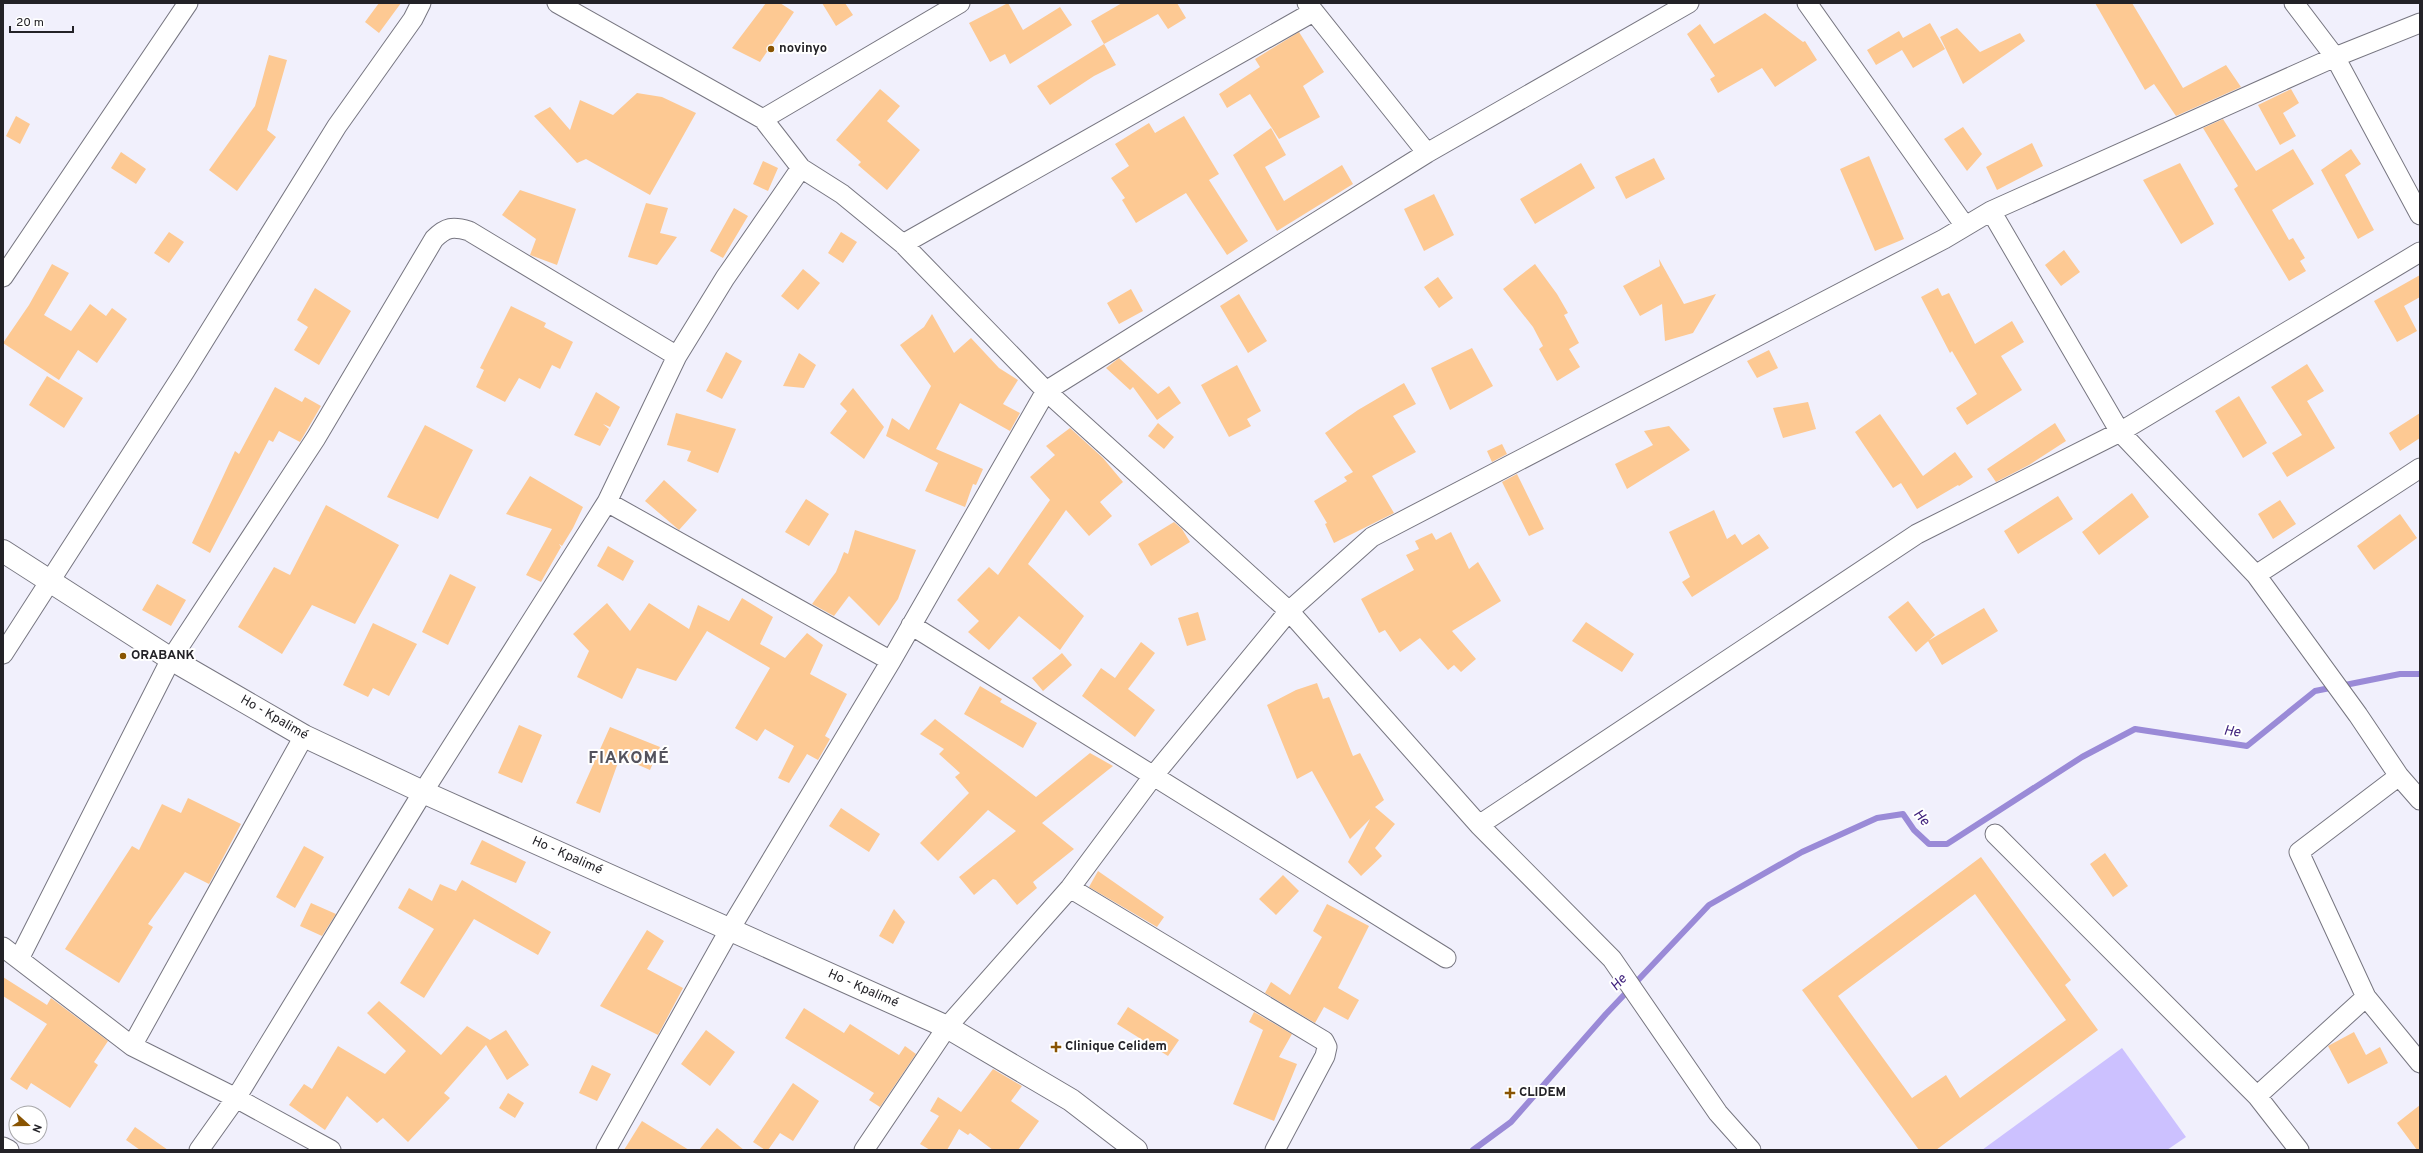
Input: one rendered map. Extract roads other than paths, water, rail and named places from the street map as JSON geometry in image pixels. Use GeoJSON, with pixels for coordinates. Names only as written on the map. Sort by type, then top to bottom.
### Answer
{"type":"FeatureCollection","features":[{"type":"Feature","properties":{"kind":"main road","name":"Ho - Kpalimé"},"geometry":{"type":"LineString","coordinates":[[3,551],[170,659],[304,736],[422,792],[947,1027],[1071,1100],[1136,1150]]}},
{"type":"Feature","properties":{"kind":"street"},"geometry":{"type":"LineString","coordinates":[[3,276],[188,3]]}},
{"type":"Feature","properties":{"kind":"street"},"geometry":{"type":"LineString","coordinates":[[3,654],[50,582],[337,126],[413,19],[421,3]]}},
{"type":"Feature","properties":{"kind":"street"},"geometry":{"type":"LineString","coordinates":[[557,3],[763,119],[801,168],[842,194],[903,244],[1046,391],[1289,610],[1479,825],[1612,959],[1718,1113],[1751,1150]]}},
{"type":"Feature","properties":{"kind":"street"},"geometry":{"type":"LineString","coordinates":[[763,119],[960,3]]}},
{"type":"Feature","properties":{"kind":"street"},"geometry":{"type":"LineString","coordinates":[[606,1150],[730,929],[912,626],[1046,391],[1427,153],[1689,3]]}},
{"type":"Feature","properties":{"kind":"street"},"geometry":{"type":"LineString","coordinates":[[1807,3],[1965,226]]}},
{"type":"Feature","properties":{"kind":"street"},"geometry":{"type":"LineString","coordinates":[[2294,3],[2334,57],[2420,215]]}},
{"type":"Feature","properties":{"kind":"street"},"geometry":{"type":"LineString","coordinates":[[903,244],[1310,7],[1427,153]]}},
{"type":"Feature","properties":{"kind":"street"},"geometry":{"type":"LineString","coordinates":[[864,1150],[947,1027],[1070,888],[1154,775],[1289,610],[1372,537],[1516,464],[1965,226],[1991,210],[2334,57],[2420,23]]}},
{"type":"Feature","properties":{"kind":"street"},"geometry":{"type":"LineString","coordinates":[[198,1150],[236,1098],[422,792],[607,502],[677,356],[725,278],[801,168]]}},
{"type":"Feature","properties":{"kind":"street"},"geometry":{"type":"LineString","coordinates":[[1991,210],[2120,432],[2256,575],[2300,638],[2358,715],[2399,776],[2420,800]]}},
{"type":"Feature","properties":{"kind":"street"},"geometry":{"type":"LineString","coordinates":[[19,959],[170,659],[316,438],[434,239],[441,232],[449,228],[458,227],[469,231],[677,356]]}},
{"type":"Feature","properties":{"kind":"street"},"geometry":{"type":"LineString","coordinates":[[1479,825],[1917,534],[2120,432],[2420,252]]}},
{"type":"Feature","properties":{"kind":"street"},"geometry":{"type":"LineString","coordinates":[[2256,575],[2420,468]]}},
{"type":"Feature","properties":{"kind":"street"},"geometry":{"type":"LineString","coordinates":[[607,502],[891,661]]}},
{"type":"Feature","properties":{"kind":"street"},"geometry":{"type":"LineString","coordinates":[[912,626],[1154,775],[1446,958]]}},
{"type":"Feature","properties":{"kind":"street"},"geometry":{"type":"LineString","coordinates":[[132,1046],[304,736]]}},
{"type":"Feature","properties":{"kind":"street"},"geometry":{"type":"LineString","coordinates":[[2399,776],[2298,852],[2366,997],[2420,1063]]}},
{"type":"Feature","properties":{"kind":"street"},"geometry":{"type":"LineString","coordinates":[[1995,834],[2257,1096],[2299,1150]]}},
{"type":"Feature","properties":{"kind":"street"},"geometry":{"type":"LineString","coordinates":[[1070,888],[1324,1041],[1327,1047],[1325,1056],[1275,1150]]}},
{"type":"Feature","properties":{"kind":"street"},"geometry":{"type":"LineString","coordinates":[[3,947],[132,1046],[236,1098],[331,1150]]}},
{"type":"Feature","properties":{"kind":"street"},"geometry":{"type":"LineString","coordinates":[[2257,1096],[2366,997]]}},
{"type":"Feature","properties":{"kind":"street"},"geometry":{"type":"LineString","coordinates":[[3,1147],[9,1150]]}},
{"type":"Feature","properties":{"kind":"waterway","name":"He"},"geometry":{"type":"LineString","coordinates":[[1473,1150],[1511,1122],[1606,1014],[1709,905],[1802,852],[1877,818],[1903,814],[1914,830],[1929,844],[1947,844],[2082,757],[2135,729],[2247,746],[2315,691],[2400,674],[2420,674]]}},
{"type":"Feature","properties":{"kind":"place","name":"novinyo"},"geometry":{"type":"Point","coordinates":[771,49]}},
{"type":"Feature","properties":{"kind":"place","name":"ORABANK"},"geometry":{"type":"Point","coordinates":[123,656]}},
{"type":"Feature","properties":{"kind":"place","name":"Clinique Celidem"},"geometry":{"type":"Point","coordinates":[1056,1047]}},
{"type":"Feature","properties":{"kind":"place","name":"CLIDEM"},"geometry":{"type":"Point","coordinates":[1510,1093]}},
{"type":"Feature","properties":{"kind":"district","name":"FIAKOMÉ"},"geometry":{"type":"Point","coordinates":[629,759]}}]}
